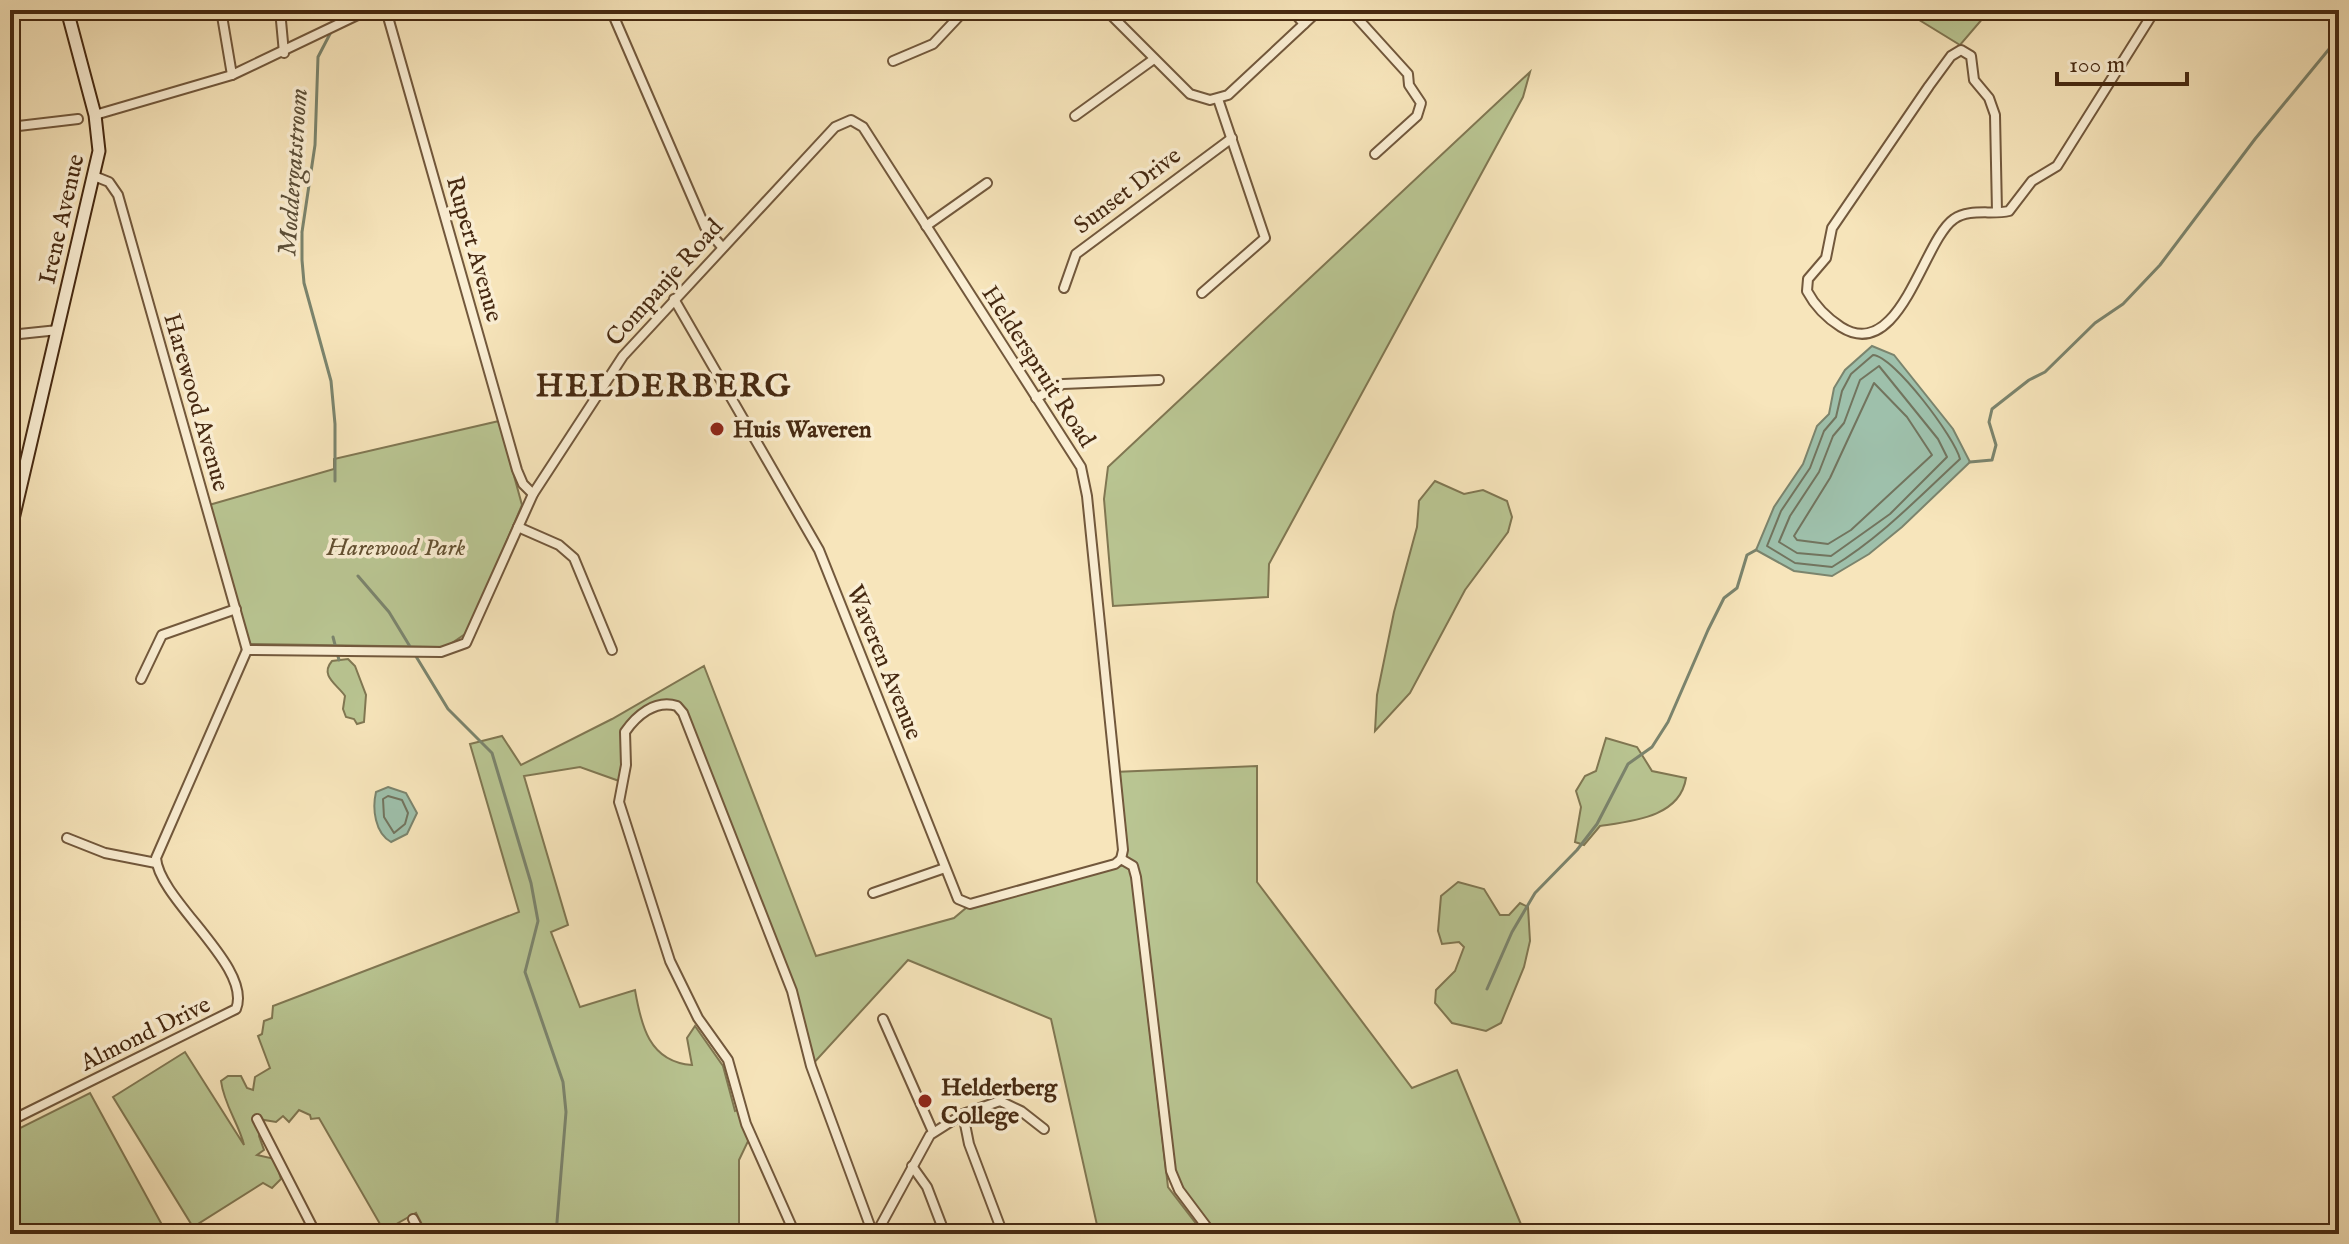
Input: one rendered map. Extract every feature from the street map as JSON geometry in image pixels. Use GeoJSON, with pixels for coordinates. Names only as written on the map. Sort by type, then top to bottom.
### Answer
{"type":"FeatureCollection","features":[{"type":"Feature","properties":{"kind":"street","name":"Irene Avenue"},"geometry":{"type":"LineString","coordinates":[[10,532],[100,144],[67,10]]}},
{"type":"Feature","properties":{"kind":"street"},"geometry":{"type":"LineString","coordinates":[[221,10],[232,75]]}},
{"type":"Feature","properties":{"kind":"street"},"geometry":{"type":"LineString","coordinates":[[280,10],[284,53]]}},
{"type":"Feature","properties":{"kind":"street"},"geometry":{"type":"LineString","coordinates":[[95,115],[232,75],[284,53],[368,10]]}},
{"type":"Feature","properties":{"kind":"street","name":"Rupert Avenue"},"geometry":{"type":"LineString","coordinates":[[386,10],[517,470],[523,484],[533,494]]}},
{"type":"Feature","properties":{"kind":"street"},"geometry":{"type":"LineString","coordinates":[[611,10],[705,227],[722,247]]}},
{"type":"Feature","properties":{"kind":"street"},"geometry":{"type":"LineString","coordinates":[[893,61],[933,44],[965,10]]}},
{"type":"Feature","properties":{"kind":"street"},"geometry":{"type":"LineString","coordinates":[[1106,10],[1197,98],[1218,99],[1228,95],[1319,10]]}},
{"type":"Feature","properties":{"kind":"street"},"geometry":{"type":"LineString","coordinates":[[1292,10],[1304,24]]}},
{"type":"Feature","properties":{"kind":"street"},"geometry":{"type":"LineString","coordinates":[[1350,10],[1408,74],[1409,85],[1421,103],[1421,112],[1375,154]]}},
{"type":"Feature","properties":{"kind":"street"},"geometry":{"type":"LineString","coordinates":[[1997,212],[1999,177],[1994,108],[1976,85],[1971,56],[1961,50],[1951,56],[1929,86],[1832,228],[1826,258],[1811,275],[1807,291],[1829,319],[1849,332],[1863,334],[1897,313],[1951,222],[1961,216],[2009,211],[2032,181],[2057,166],[2155,10]]}},
{"type":"Feature","properties":{"kind":"street"},"geometry":{"type":"LineString","coordinates":[[1075,116],[1154,59]]}},
{"type":"Feature","properties":{"kind":"street"},"geometry":{"type":"LineString","coordinates":[[1202,293],[1265,238],[1218,99]]}},
{"type":"Feature","properties":{"kind":"street"},"geometry":{"type":"LineString","coordinates":[[10,127],[78,119]]}},
{"type":"Feature","properties":{"kind":"street","name":"Companje Road"},"geometry":{"type":"LineString","coordinates":[[247,650],[441,652],[460,648],[471,635],[533,494],[623,356],[835,127],[851,120]]}},
{"type":"Feature","properties":{"kind":"street","name":"Helderspruit Road"},"geometry":{"type":"LineString","coordinates":[[851,120],[863,127],[1081,467],[1123,850],[1121,859]]}},
{"type":"Feature","properties":{"kind":"street","name":"Sunset Drive"},"geometry":{"type":"LineString","coordinates":[[1064,288],[1072,259],[1081,249],[1232,138]]}},
{"type":"Feature","properties":{"kind":"street","name":"Harewood Avenue"},"geometry":{"type":"LineString","coordinates":[[94,176],[109,182],[118,195],[247,650]]}},
{"type":"Feature","properties":{"kind":"street"},"geometry":{"type":"LineString","coordinates":[[926,226],[987,183]]}},
{"type":"Feature","properties":{"kind":"street","name":"Waveren Avenue"},"geometry":{"type":"LineString","coordinates":[[674,299],[819,550],[958,899],[970,904],[1115,864],[1121,859]]}},
{"type":"Feature","properties":{"kind":"street"},"geometry":{"type":"LineString","coordinates":[[10,335],[58,330]]}},
{"type":"Feature","properties":{"kind":"street"},"geometry":{"type":"LineString","coordinates":[[1036,398],[1063,384],[1159,380]]}},
{"type":"Feature","properties":{"kind":"street"},"geometry":{"type":"LineString","coordinates":[[518,527],[559,545],[574,558],[612,650]]}},
{"type":"Feature","properties":{"kind":"street"},"geometry":{"type":"LineString","coordinates":[[141,679],[159,636],[179,626],[236,609]]}},
{"type":"Feature","properties":{"kind":"street"},"geometry":{"type":"LineString","coordinates":[[67,838],[105,853],[156,863],[159,845],[247,650]]}},
{"type":"Feature","properties":{"kind":"street"},"geometry":{"type":"LineString","coordinates":[[795,1234],[746,1124],[728,1060],[698,1018],[670,961],[619,802],[626,765],[625,732],[639,715],[662,704],[673,704],[683,713],[749,874],[792,991],[811,1066],[874,1234]]}},
{"type":"Feature","properties":{"kind":"street"},"geometry":{"type":"LineString","coordinates":[[1121,859],[1133,866],[1136,877],[1171,1171],[1179,1190],[1212,1234]]}},
{"type":"Feature","properties":{"kind":"street","name":"Almond Drive"},"geometry":{"type":"LineString","coordinates":[[10,1121],[236,1009],[238,994],[226,965],[161,877],[156,863]]}},
{"type":"Feature","properties":{"kind":"street"},"geometry":{"type":"LineString","coordinates":[[873,893],[945,868]]}},
{"type":"Feature","properties":{"kind":"street"},"geometry":{"type":"LineString","coordinates":[[883,1019],[933,1132]]}},
{"type":"Feature","properties":{"kind":"street"},"geometry":{"type":"LineString","coordinates":[[874,1234],[933,1132],[963,1114],[1005,1102],[1044,1129]]}},
{"type":"Feature","properties":{"kind":"street"},"geometry":{"type":"LineString","coordinates":[[963,1114],[969,1144],[1003,1234]]}},
{"type":"Feature","properties":{"kind":"street"},"geometry":{"type":"LineString","coordinates":[[257,1119],[316,1234]]}},
{"type":"Feature","properties":{"kind":"street"},"geometry":{"type":"LineString","coordinates":[[912,1166],[927,1187],[945,1234]]}},
{"type":"Feature","properties":{"kind":"street"},"geometry":{"type":"LineString","coordinates":[[413,1219],[421,1234]]}},
{"type":"Feature","properties":{"kind":"green space"},"geometry":{"type":"Polygon","coordinates":[[[1903,10],[1990,10],[1960,45],[1903,10]]]}},
{"type":"Feature","properties":{"kind":"green space"},"geometry":{"type":"Polygon","coordinates":[[[1530,72],[1523,97],[1269,564],[1268,597],[1113,606],[1104,499],[1108,467],[1530,72]]]}},
{"type":"Feature","properties":{"kind":"green space","name":"Harewood Park"},"geometry":{"type":"Polygon","coordinates":[[[499,421],[522,505],[468,632],[446,647],[250,644],[209,505],[334,469],[334,459],[499,421]]]}},
{"type":"Feature","properties":{"kind":"green space"},"geometry":{"type":"Polygon","coordinates":[[[1435,481],[1464,494],[1483,490],[1507,501],[1512,517],[1508,532],[1465,590],[1410,693],[1375,731],[1377,695],[1394,612],[1417,527],[1419,501],[1435,481]]]}},
{"type":"Feature","properties":{"kind":"green space"},"geometry":{"type":"Polygon","coordinates":[[[348,659],[355,666],[366,695],[364,722],[357,724],[354,719],[346,717],[343,709],[345,696],[331,680],[328,671],[332,661],[348,659]]]}},
{"type":"Feature","properties":{"kind":"green space"},"geometry":{"type":"Polygon","coordinates":[[[704,666],[816,956],[954,918],[966,908],[1124,865],[1131,869],[1168,1187],[1204,1234],[1099,1234],[1051,1019],[908,960],[811,1066],[792,991],[679,708],[653,707],[625,732],[622,782],[580,767],[524,776],[568,925],[551,932],[580,1007],[635,990],[644,1028],[650,1040],[666,1057],[692,1065],[687,1038],[695,1026],[723,1066],[735,1111],[741,1109],[751,1135],[739,1160],[739,1234],[427,1234],[416,1213],[384,1231],[319,1118],[311,1119],[310,1115],[299,1110],[289,1122],[283,1116],[276,1122],[264,1120],[259,1136],[264,1150],[257,1155],[275,1159],[281,1179],[272,1188],[263,1183],[193,1227],[113,1097],[185,1052],[244,1145],[221,1081],[228,1076],[241,1076],[247,1088],[253,1090],[255,1077],[270,1068],[258,1036],[262,1034],[264,1021],[272,1018],[273,1006],[519,912],[470,744],[502,736],[521,765],[612,719],[704,666]]]}},
{"type":"Feature","properties":{"kind":"green space"},"geometry":{"type":"Polygon","coordinates":[[[1606,738],[1637,747],[1652,771],[1686,778],[1682,791],[1665,809],[1640,819],[1600,826],[1584,845],[1575,842],[1581,807],[1576,791],[1585,776],[1596,771],[1606,738]]]}},
{"type":"Feature","properties":{"kind":"green space"},"geometry":{"type":"Polygon","coordinates":[[[1257,766],[1257,882],[1412,1088],[1457,1070],[1525,1234],[1212,1234],[1175,1183],[1134,869],[1121,859],[1114,772],[1257,766]]]}},
{"type":"Feature","properties":{"kind":"green space"},"geometry":{"type":"Polygon","coordinates":[[[1458,882],[1484,889],[1500,915],[1509,915],[1520,903],[1528,907],[1530,941],[1524,967],[1501,1023],[1486,1031],[1452,1023],[1435,1003],[1436,990],[1455,971],[1464,947],[1459,942],[1442,944],[1438,931],[1441,896],[1458,882]]]}},
{"type":"Feature","properties":{"kind":"green space"},"geometry":{"type":"Polygon","coordinates":[[[90,1093],[167,1234],[10,1234],[10,1133],[90,1093]]]}},
{"type":"Feature","properties":{"kind":"water"},"geometry":{"type":"Polygon","coordinates":[[[1872,346],[1894,355],[1953,429],[1970,462],[1869,554],[1832,576],[1794,571],[1756,550],[1774,507],[1803,464],[1817,426],[1829,414],[1834,388],[1845,370],[1872,346]]]}},
{"type":"Feature","properties":{"kind":"water"},"geometry":{"type":"Polygon","coordinates":[[[388,787],[406,793],[417,813],[407,834],[391,842],[378,827],[374,806],[376,792],[388,787]]]}},
{"type":"Feature","properties":{"kind":"waterway","name":"Moddergatstroom"},"geometry":{"type":"LineString","coordinates":[[336,23],[338,10]]}},
{"type":"Feature","properties":{"kind":"waterway","name":"Moddergatstroom"},"geometry":{"type":"LineString","coordinates":[[332,30],[318,57],[315,145],[302,232],[302,260],[304,283],[331,381],[335,481]]}},
{"type":"Feature","properties":{"kind":"waterway"},"geometry":{"type":"LineString","coordinates":[[1970,462],[1992,460],[1996,445],[1989,422],[1992,409],[2029,380],[2045,372],[2095,323],[2123,304],[2160,265],[2255,139],[2339,37]]}},
{"type":"Feature","properties":{"kind":"waterway"},"geometry":{"type":"LineString","coordinates":[[1487,989],[1512,932],[1535,893],[1577,850],[1597,824],[1628,764],[1652,747],[1668,722],[1724,598],[1737,588],[1747,555],[1756,550]]}},
{"type":"Feature","properties":{"kind":"waterway"},"geometry":{"type":"LineString","coordinates":[[358,576],[389,612],[448,709],[492,753],[531,883],[538,921],[525,972],[563,1082],[566,1112],[556,1234]]}},
{"type":"Feature","properties":{"kind":"waterway"},"geometry":{"type":"LineString","coordinates":[[333,637],[339,660]]}},
{"type":"Feature","properties":{"kind":"place","name":"Huis Waveren"},"geometry":{"type":"Point","coordinates":[717,429]}},
{"type":"Feature","properties":{"kind":"place","name":"Helderberg College"},"geometry":{"type":"Point","coordinates":[925,1101]}},
{"type":"Feature","properties":{"kind":"district","name":"HELDERBERG"},"geometry":{"type":"Point","coordinates":[664,385]}}]}
